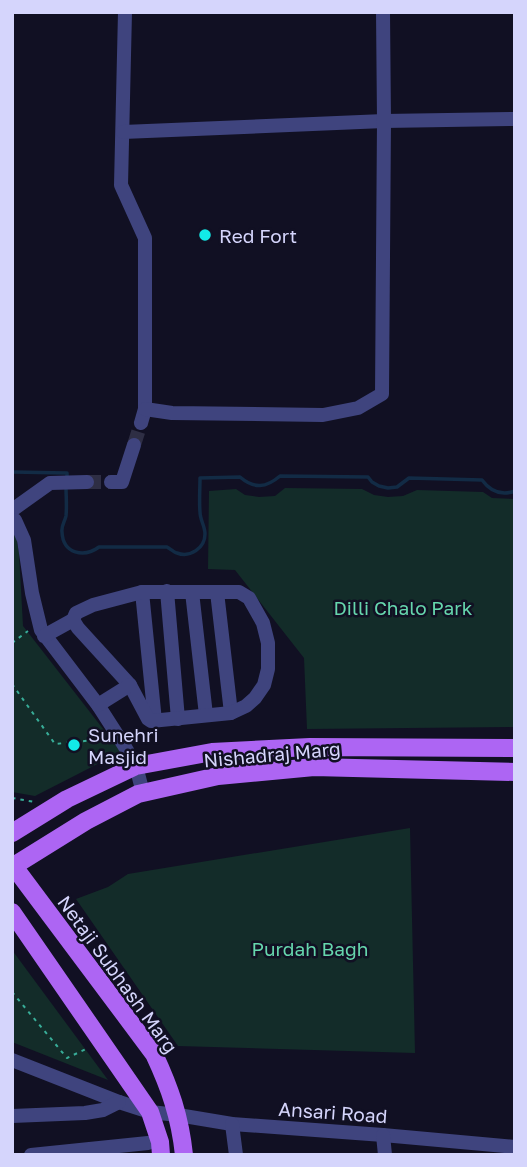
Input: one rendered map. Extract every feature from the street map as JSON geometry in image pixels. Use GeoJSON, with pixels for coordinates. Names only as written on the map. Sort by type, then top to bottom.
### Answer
{"type":"FeatureCollection","features":[{"type":"Feature","properties":{"kind":"main road","name":"Nishadraj Marg"},"geometry":{"type":"LineString","coordinates":[[12,834],[67,799],[136,766],[212,752],[310,747],[515,748]]}},
{"type":"Feature","properties":{"kind":"main road","name":"Nishadraj Marg"},"geometry":{"type":"LineString","coordinates":[[13,866],[86,821],[138,794],[218,776],[314,767],[515,772]]}},
{"type":"Feature","properties":{"kind":"main road","name":"Netaji Subhash Marg"},"geometry":{"type":"LineString","coordinates":[[13,866],[154,1054],[178,1115],[184,1155]]}},
{"type":"Feature","properties":{"kind":"main road"},"geometry":{"type":"LineString","coordinates":[[12,912],[150,1112],[160,1142],[155,1149]]}},
{"type":"Feature","properties":{"kind":"street"},"geometry":{"type":"LineString","coordinates":[[125,12],[121,185],[145,238],[143,416],[172,413],[323,415],[358,408],[382,394],[383,12]]}},
{"type":"Feature","properties":{"kind":"street"},"geometry":{"type":"LineString","coordinates":[[123,132],[384,121],[515,119]]}},
{"type":"Feature","properties":{"kind":"street"},"geometry":{"type":"LineString","coordinates":[[111,482],[122,482],[134,445]]}},
{"type":"Feature","properties":{"kind":"street"},"geometry":{"type":"LineString","coordinates":[[82,482],[50,483],[13,514],[24,540],[46,629],[120,738],[136,766],[143,793]]}},
{"type":"Feature","properties":{"kind":"street"},"geometry":{"type":"LineString","coordinates":[[167,591],[178,719]]}},
{"type":"Feature","properties":{"kind":"street"},"geometry":{"type":"LineString","coordinates":[[46,629],[73,620],[76,613],[93,606],[142,592],[239,592],[249,598],[263,623],[268,643],[268,669],[264,685],[246,706],[231,713],[155,721],[148,719],[130,685],[73,620]]}},
{"type":"Feature","properties":{"kind":"street"},"geometry":{"type":"LineString","coordinates":[[142,592],[155,721]]}},
{"type":"Feature","properties":{"kind":"street"},"geometry":{"type":"LineString","coordinates":[[192,592],[206,715]]}},
{"type":"Feature","properties":{"kind":"street"},"geometry":{"type":"LineString","coordinates":[[217,592],[231,713]]}},
{"type":"Feature","properties":{"kind":"street"},"geometry":{"type":"LineString","coordinates":[[98,705],[130,685]]}},
{"type":"Feature","properties":{"kind":"street","name":"Ansari Road"},"geometry":{"type":"LineString","coordinates":[[12,1060],[150,1112],[232,1124],[515,1147]]}},
{"type":"Feature","properties":{"kind":"street"},"geometry":{"type":"LineString","coordinates":[[12,1116],[85,1113],[103,1110],[119,1102]]}},
{"type":"Feature","properties":{"kind":"street"},"geometry":{"type":"LineString","coordinates":[[232,1124],[236,1155]]}},
{"type":"Feature","properties":{"kind":"street"},"geometry":{"type":"LineString","coordinates":[[383,1135],[385,1155]]}},
{"type":"Feature","properties":{"kind":"street"},"geometry":{"type":"LineString","coordinates":[[31,1155],[155,1149]]}},
{"type":"Feature","properties":{"kind":"path"},"geometry":{"type":"LineString","coordinates":[[12,643],[46,629]]}},
{"type":"Feature","properties":{"kind":"path"},"geometry":{"type":"LineString","coordinates":[[12,684],[55,744],[120,738]]}},
{"type":"Feature","properties":{"kind":"path"},"geometry":{"type":"LineString","coordinates":[[12,992],[67,1058],[102,1042]]}},
{"type":"Feature","properties":{"kind":"green space","name":"Dilli Chalo Park"},"geometry":{"type":"Polygon","coordinates":[[[285,488],[362,489],[374,495],[388,497],[403,496],[417,490],[483,492],[492,498],[515,499],[515,727],[307,729],[304,658],[235,570],[208,569],[209,491],[236,489],[245,495],[259,497],[275,496],[285,488]]]}},
{"type":"Feature","properties":{"kind":"green space"},"geometry":{"type":"Polygon","coordinates":[[[12,531],[16,535],[19,553],[23,626],[121,752],[35,796],[12,792],[12,531]]]}},
{"type":"Feature","properties":{"kind":"green space","name":"Purdah Bagh"},"geometry":{"type":"Polygon","coordinates":[[[410,828],[415,1053],[178,1046],[76,899],[108,887],[128,874],[410,828]]]}},
{"type":"Feature","properties":{"kind":"green space"},"geometry":{"type":"Polygon","coordinates":[[[12,950],[108,1080],[12,1042],[12,950]]]}},
{"type":"Feature","properties":{"kind":"waterway"},"geometry":{"type":"LineString","coordinates":[[12,472],[67,473],[67,479]]}},
{"type":"Feature","properties":{"kind":"waterway"},"geometry":{"type":"LineString","coordinates":[[66,487],[63,539],[75,552],[87,552],[99,547],[167,547],[182,554],[196,551],[204,539],[205,531],[200,512],[200,478],[240,477],[250,484],[260,486],[280,476],[368,477],[379,486],[388,488],[397,487],[409,478],[482,480],[496,491],[515,491]]}},
{"type":"Feature","properties":{"kind":"tunnel"},"geometry":{"type":"LineString","coordinates":[[134,445],[141,423]]}},
{"type":"Feature","properties":{"kind":"tunnel"},"geometry":{"type":"LineString","coordinates":[[87,482],[111,482]]}},
{"type":"Feature","properties":{"kind":"place","name":"Red Fort"},"geometry":{"type":"Point","coordinates":[205,235]}},
{"type":"Feature","properties":{"kind":"place","name":"Sunehri Masjid"},"geometry":{"type":"Point","coordinates":[74,745]}}]}
